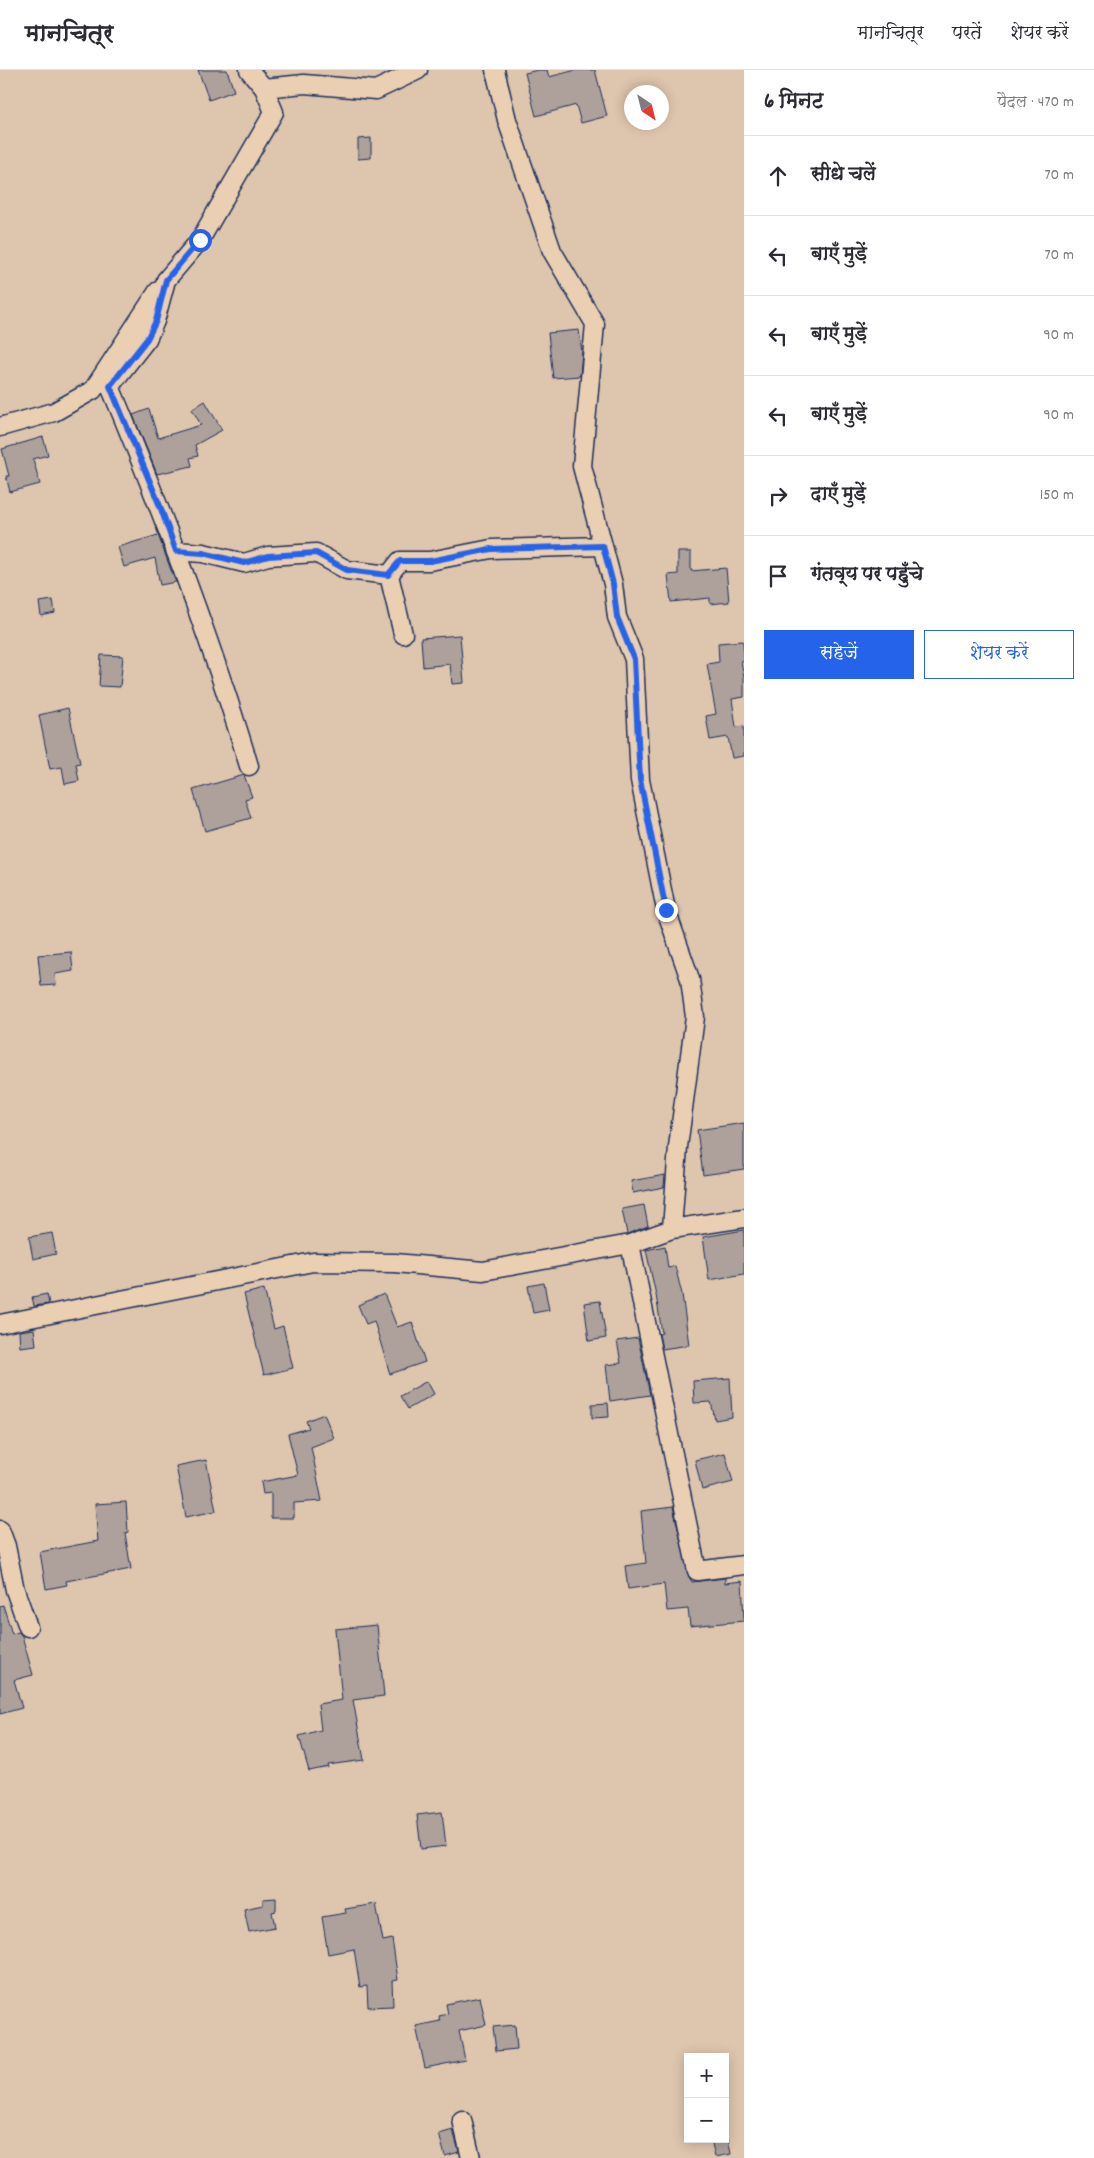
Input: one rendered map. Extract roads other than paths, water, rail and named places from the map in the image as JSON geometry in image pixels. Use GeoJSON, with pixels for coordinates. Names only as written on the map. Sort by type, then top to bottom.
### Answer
{"type":"FeatureCollection","features":[{"type":"Feature","properties":{"kind":"street"},"geometry":{"type":"LineString","coordinates":[[0,427],[54,412],[93,390],[166,280],[200,240],[274,112],[264,88],[248,70]]}},
{"type":"Feature","properties":{"kind":"street"},"geometry":{"type":"LineString","coordinates":[[264,88],[304,84],[376,90],[418,70]]}},
{"type":"Feature","properties":{"kind":"street"},"geometry":{"type":"LineString","coordinates":[[495,70],[507,120],[552,251],[595,324],[582,466],[613,584],[617,617],[634,659],[640,780],[666,910],[690,979],[694,1017],[678,1147],[672,1230]]}},
{"type":"Feature","properties":{"kind":"street"},"geometry":{"type":"LineString","coordinates":[[166,280],[156,321],[147,339],[110,386],[160,506],[205,629],[250,766]]}},
{"type":"Feature","properties":{"kind":"street"},"geometry":{"type":"LineString","coordinates":[[388,575],[400,561],[430,561],[491,549],[603,546]]}},
{"type":"Feature","properties":{"kind":"street"},"geometry":{"type":"LineString","coordinates":[[176,551],[203,553],[244,563],[268,556],[316,553],[347,570],[388,575]]}},
{"type":"Feature","properties":{"kind":"street"},"geometry":{"type":"LineString","coordinates":[[388,575],[403,634]]}},
{"type":"Feature","properties":{"kind":"street"},"geometry":{"type":"LineString","coordinates":[[0,1324],[313,1262],[395,1263],[484,1271],[630,1244],[672,1230],[744,1218]]}},
{"type":"Feature","properties":{"kind":"street"},"geometry":{"type":"LineString","coordinates":[[630,1244],[697,1571],[744,1565]]}},
{"type":"Feature","properties":{"kind":"street"},"geometry":{"type":"LineString","coordinates":[[0,1530],[6,1546],[15,1590],[28,1627]]}},
{"type":"Feature","properties":{"kind":"street"},"geometry":{"type":"LineString","coordinates":[[462,2120],[471,2158]]}}]}
